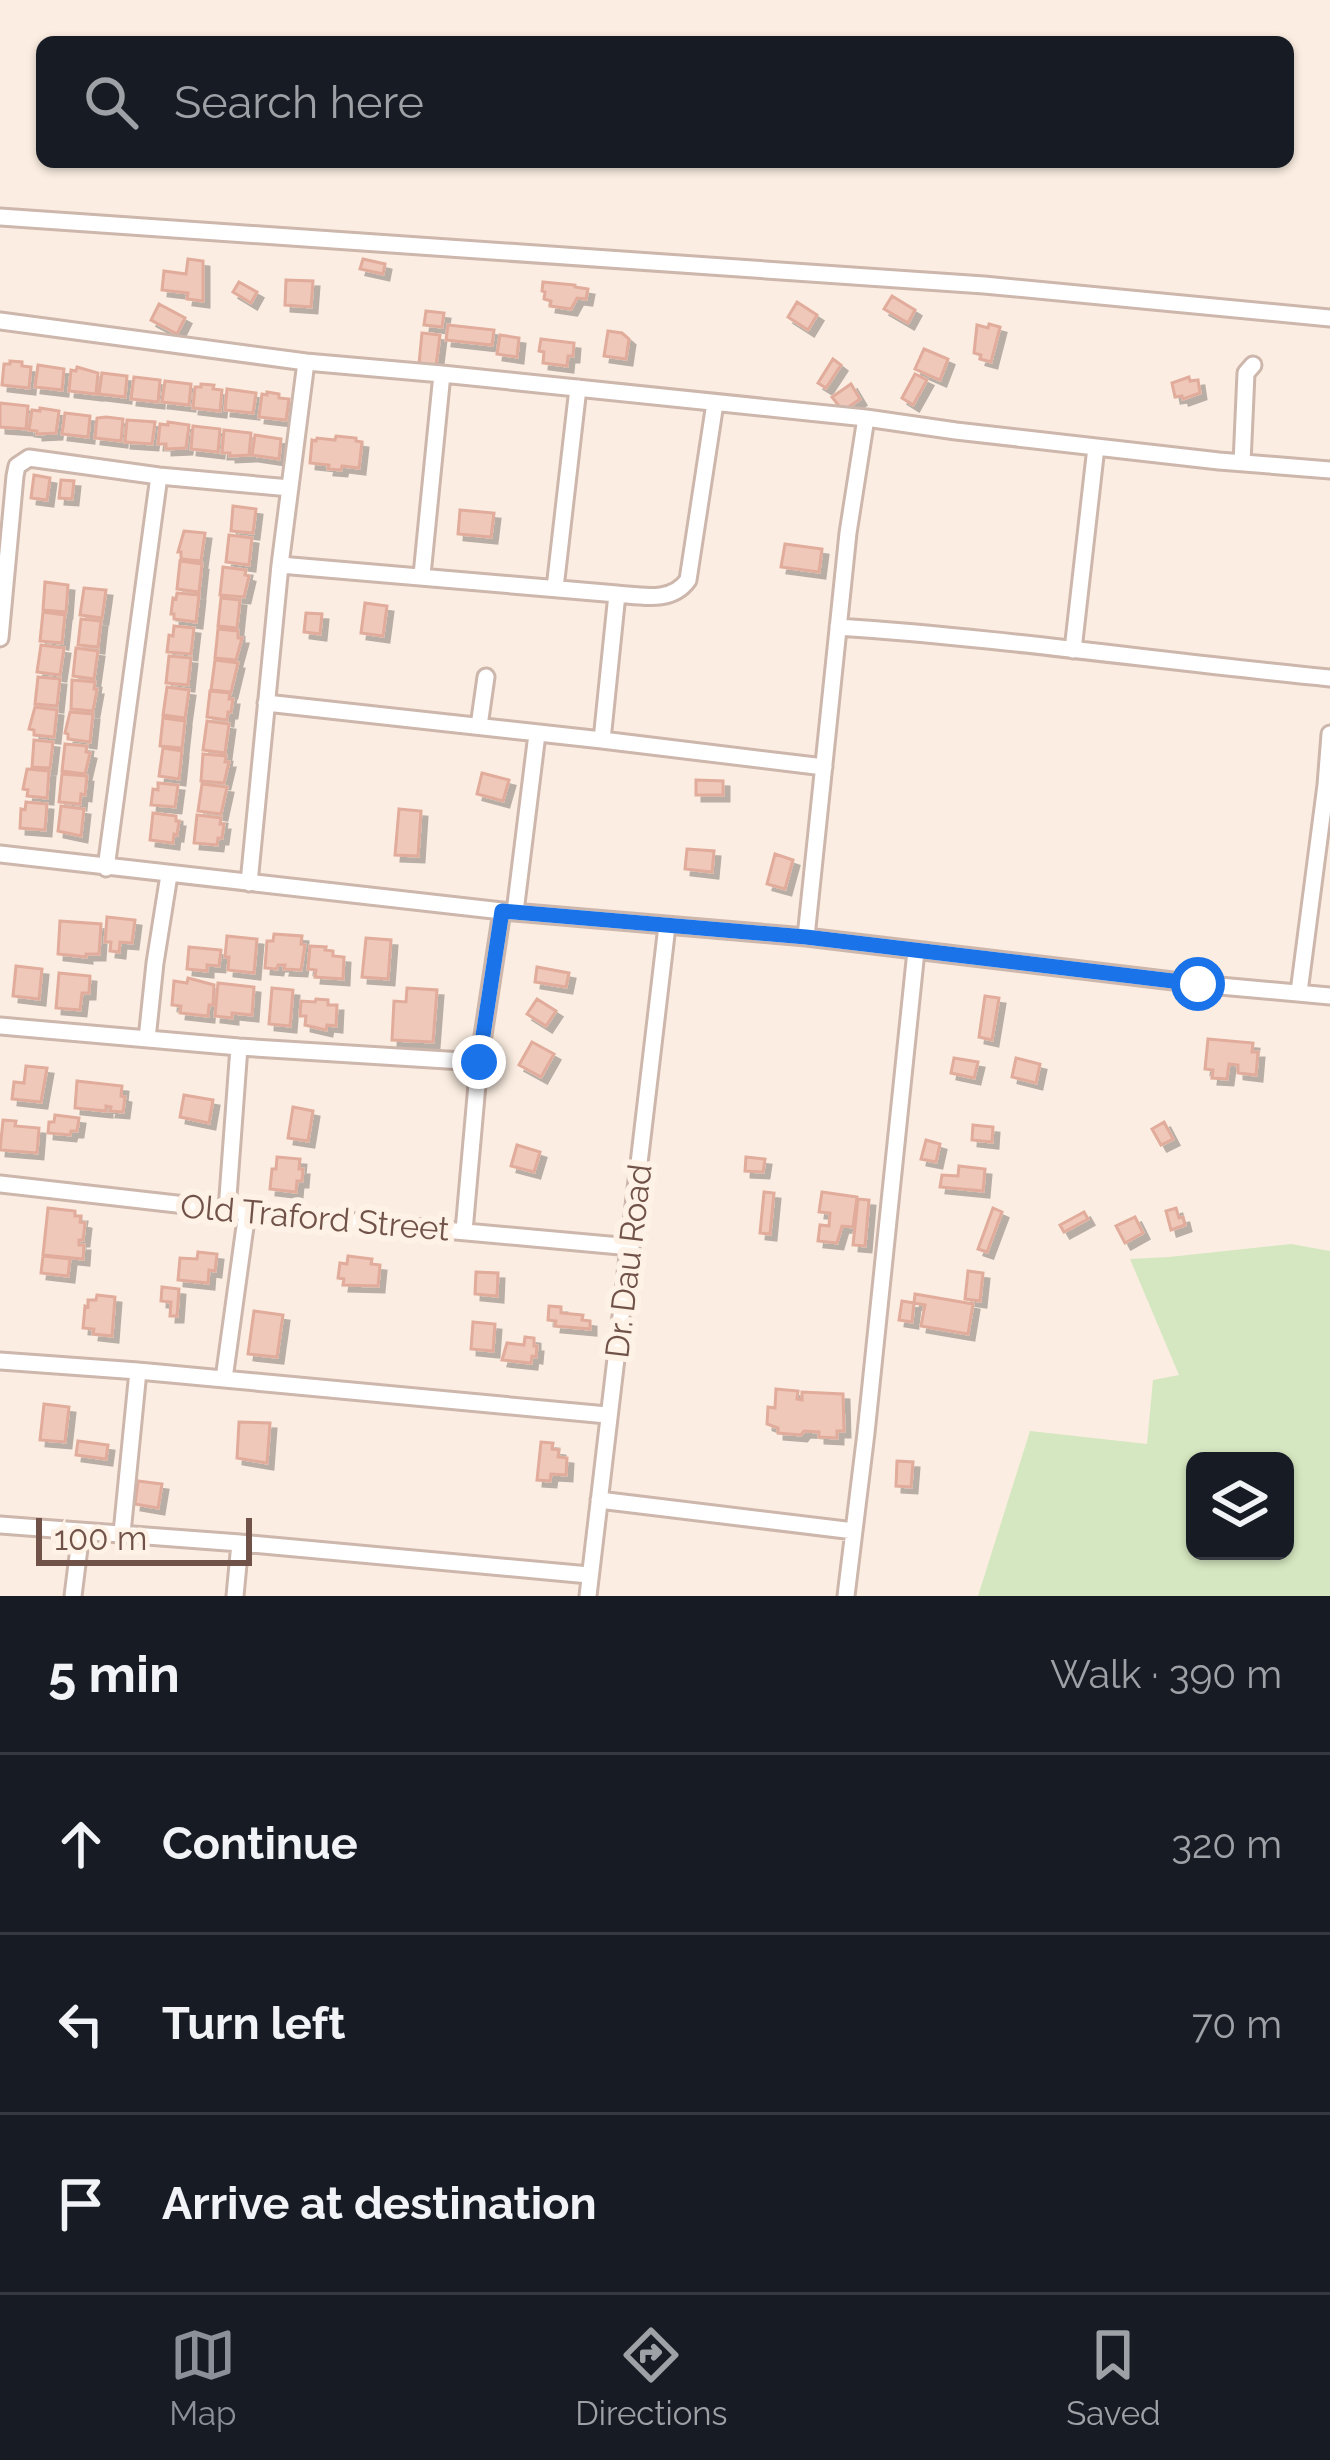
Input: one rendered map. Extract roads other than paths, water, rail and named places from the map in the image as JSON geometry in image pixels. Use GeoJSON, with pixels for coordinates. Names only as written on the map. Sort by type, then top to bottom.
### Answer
{"type":"FeatureCollection","features":[{"type":"Feature","properties":{"kind":"street"},"geometry":{"type":"LineString","coordinates":[[0,217],[984,285],[1330,317]]}},
{"type":"Feature","properties":{"kind":"street"},"geometry":{"type":"LineString","coordinates":[[0,321],[306,362],[1330,470]]}},
{"type":"Feature","properties":{"kind":"street"},"geometry":{"type":"LineString","coordinates":[[249,883],[280,565],[306,362]]}},
{"type":"Feature","properties":{"kind":"street"},"geometry":{"type":"LineString","coordinates":[[1242,463],[1246,373],[1252,365]]}},
{"type":"Feature","properties":{"kind":"street"},"geometry":{"type":"LineString","coordinates":[[422,575],[442,374]]}},
{"type":"Feature","properties":{"kind":"street"},"geometry":{"type":"LineString","coordinates":[[555,588],[578,388]]}},
{"type":"Feature","properties":{"kind":"street"},"geometry":{"type":"LineString","coordinates":[[280,565],[654,597],[675,593],[688,580],[715,404]]}},
{"type":"Feature","properties":{"kind":"street"},"geometry":{"type":"LineString","coordinates":[[806,937],[848,532],[866,418]]}},
{"type":"Feature","properties":{"kind":"street"},"geometry":{"type":"LineString","coordinates":[[1073,650],[1096,447]]}},
{"type":"Feature","properties":{"kind":"street"},"geometry":{"type":"LineString","coordinates":[[0,638],[17,466],[28,458],[290,488]]}},
{"type":"Feature","properties":{"kind":"street"},"geometry":{"type":"LineString","coordinates":[[106,868],[159,476]]}},
{"type":"Feature","properties":{"kind":"street"},"geometry":{"type":"LineString","coordinates":[[602,740],[617,594]]}},
{"type":"Feature","properties":{"kind":"street"},"geometry":{"type":"LineString","coordinates":[[838,627],[932,633],[1330,678]]}},
{"type":"Feature","properties":{"kind":"street"},"geometry":{"type":"LineString","coordinates":[[479,726],[486,677]]}},
{"type":"Feature","properties":{"kind":"street"},"geometry":{"type":"LineString","coordinates":[[266,703],[824,767]]}},
{"type":"Feature","properties":{"kind":"street"},"geometry":{"type":"LineString","coordinates":[[464,1231],[479,1062],[537,734]]}},
{"type":"Feature","properties":{"kind":"street"},"geometry":{"type":"LineString","coordinates":[[1299,992],[1328,786],[1330,734]]}},
{"type":"Feature","properties":{"kind":"street"},"geometry":{"type":"LineString","coordinates":[[0,854],[508,912],[806,937],[1330,996]]}},
{"type":"Feature","properties":{"kind":"street"},"geometry":{"type":"LineString","coordinates":[[147,1039],[169,875]]}},
{"type":"Feature","properties":{"kind":"street","name":"Dr. Dau Road"},"geometry":{"type":"LineString","coordinates":[[587,1596],[667,926]]}},
{"type":"Feature","properties":{"kind":"street"},"geometry":{"type":"LineString","coordinates":[[846,1596],[916,951]]}},
{"type":"Feature","properties":{"kind":"street"},"geometry":{"type":"LineString","coordinates":[[1,1032],[479,1062]]}},
{"type":"Feature","properties":{"kind":"street"},"geometry":{"type":"LineString","coordinates":[[227,1210],[239,1047]]}},
{"type":"Feature","properties":{"kind":"street","name":"Old Traford Street"},"geometry":{"type":"LineString","coordinates":[[0,1184],[631,1247]]}},
{"type":"Feature","properties":{"kind":"street"},"geometry":{"type":"LineString","coordinates":[[224,1379],[247,1212]]}},
{"type":"Feature","properties":{"kind":"street"},"geometry":{"type":"LineString","coordinates":[[0,1361],[607,1415]]}},
{"type":"Feature","properties":{"kind":"street"},"geometry":{"type":"LineString","coordinates":[[122,1533],[138,1371]]}},
{"type":"Feature","properties":{"kind":"street"},"geometry":{"type":"LineString","coordinates":[[599,1500],[854,1532]]}},
{"type":"Feature","properties":{"kind":"street"},"geometry":{"type":"LineString","coordinates":[[0,1525],[589,1575]]}},
{"type":"Feature","properties":{"kind":"street"},"geometry":{"type":"LineString","coordinates":[[73,1596],[81,1532]]}},
{"type":"Feature","properties":{"kind":"street"},"geometry":{"type":"LineString","coordinates":[[236,1596],[240,1543]]}}]}
